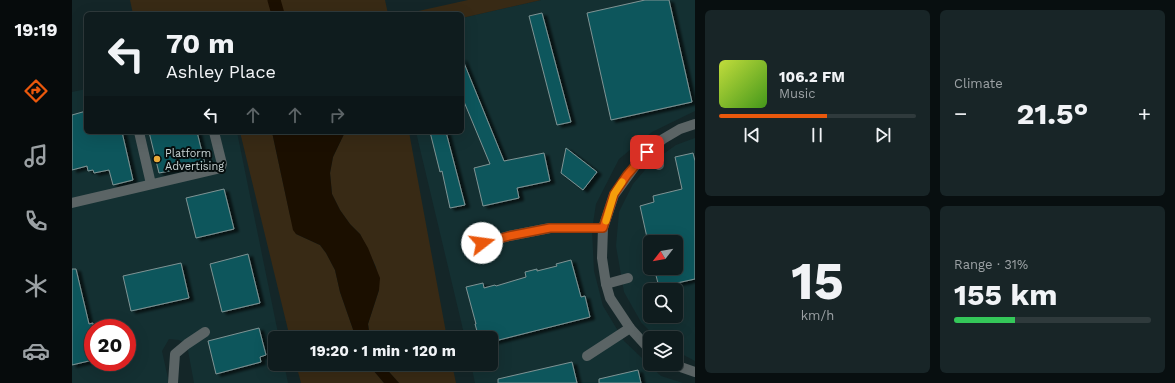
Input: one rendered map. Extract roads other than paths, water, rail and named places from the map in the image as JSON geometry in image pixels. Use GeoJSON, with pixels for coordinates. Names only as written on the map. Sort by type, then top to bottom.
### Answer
{"type":"FeatureCollection","features":[{"type":"Feature","properties":{"kind":"street"},"geometry":{"type":"LineString","coordinates":[[643,342],[630,328],[610,298],[602,258],[603,228],[614,194],[641,158],[653,146],[663,139],[680,129],[695,124]]}},
{"type":"Feature","properties":{"kind":"street"},"geometry":{"type":"LineString","coordinates":[[139,134],[151,184]]}},
{"type":"Feature","properties":{"kind":"street"},"geometry":{"type":"LineString","coordinates":[[72,203],[217,169],[221,167],[222,164],[214,134]]}},
{"type":"Feature","properties":{"kind":"street"},"geometry":{"type":"LineString","coordinates":[[653,146],[659,165]]}},
{"type":"Feature","properties":{"kind":"street"},"geometry":{"type":"LineString","coordinates":[[482,243],[550,228],[603,228]]}},
{"type":"Feature","properties":{"kind":"street"},"geometry":{"type":"LineString","coordinates":[[606,284],[628,278]]}},
{"type":"Feature","properties":{"kind":"street"},"geometry":{"type":"LineString","coordinates":[[587,356],[630,328]]}},
{"type":"Feature","properties":{"kind":"street"},"geometry":{"type":"LineString","coordinates":[[173,383],[175,354],[205,332]]}},
{"type":"Feature","properties":{"kind":"street"},"geometry":{"type":"LineString","coordinates":[[683,368],[695,372]]}},
{"type":"Feature","properties":{"kind":"waterway"},"geometry":{"type":"LineString","coordinates":[[274,0],[277,12]]}},
{"type":"Feature","properties":{"kind":"place","name":"Platform Advertising"},"geometry":{"type":"Point","coordinates":[157,159]}}]}
